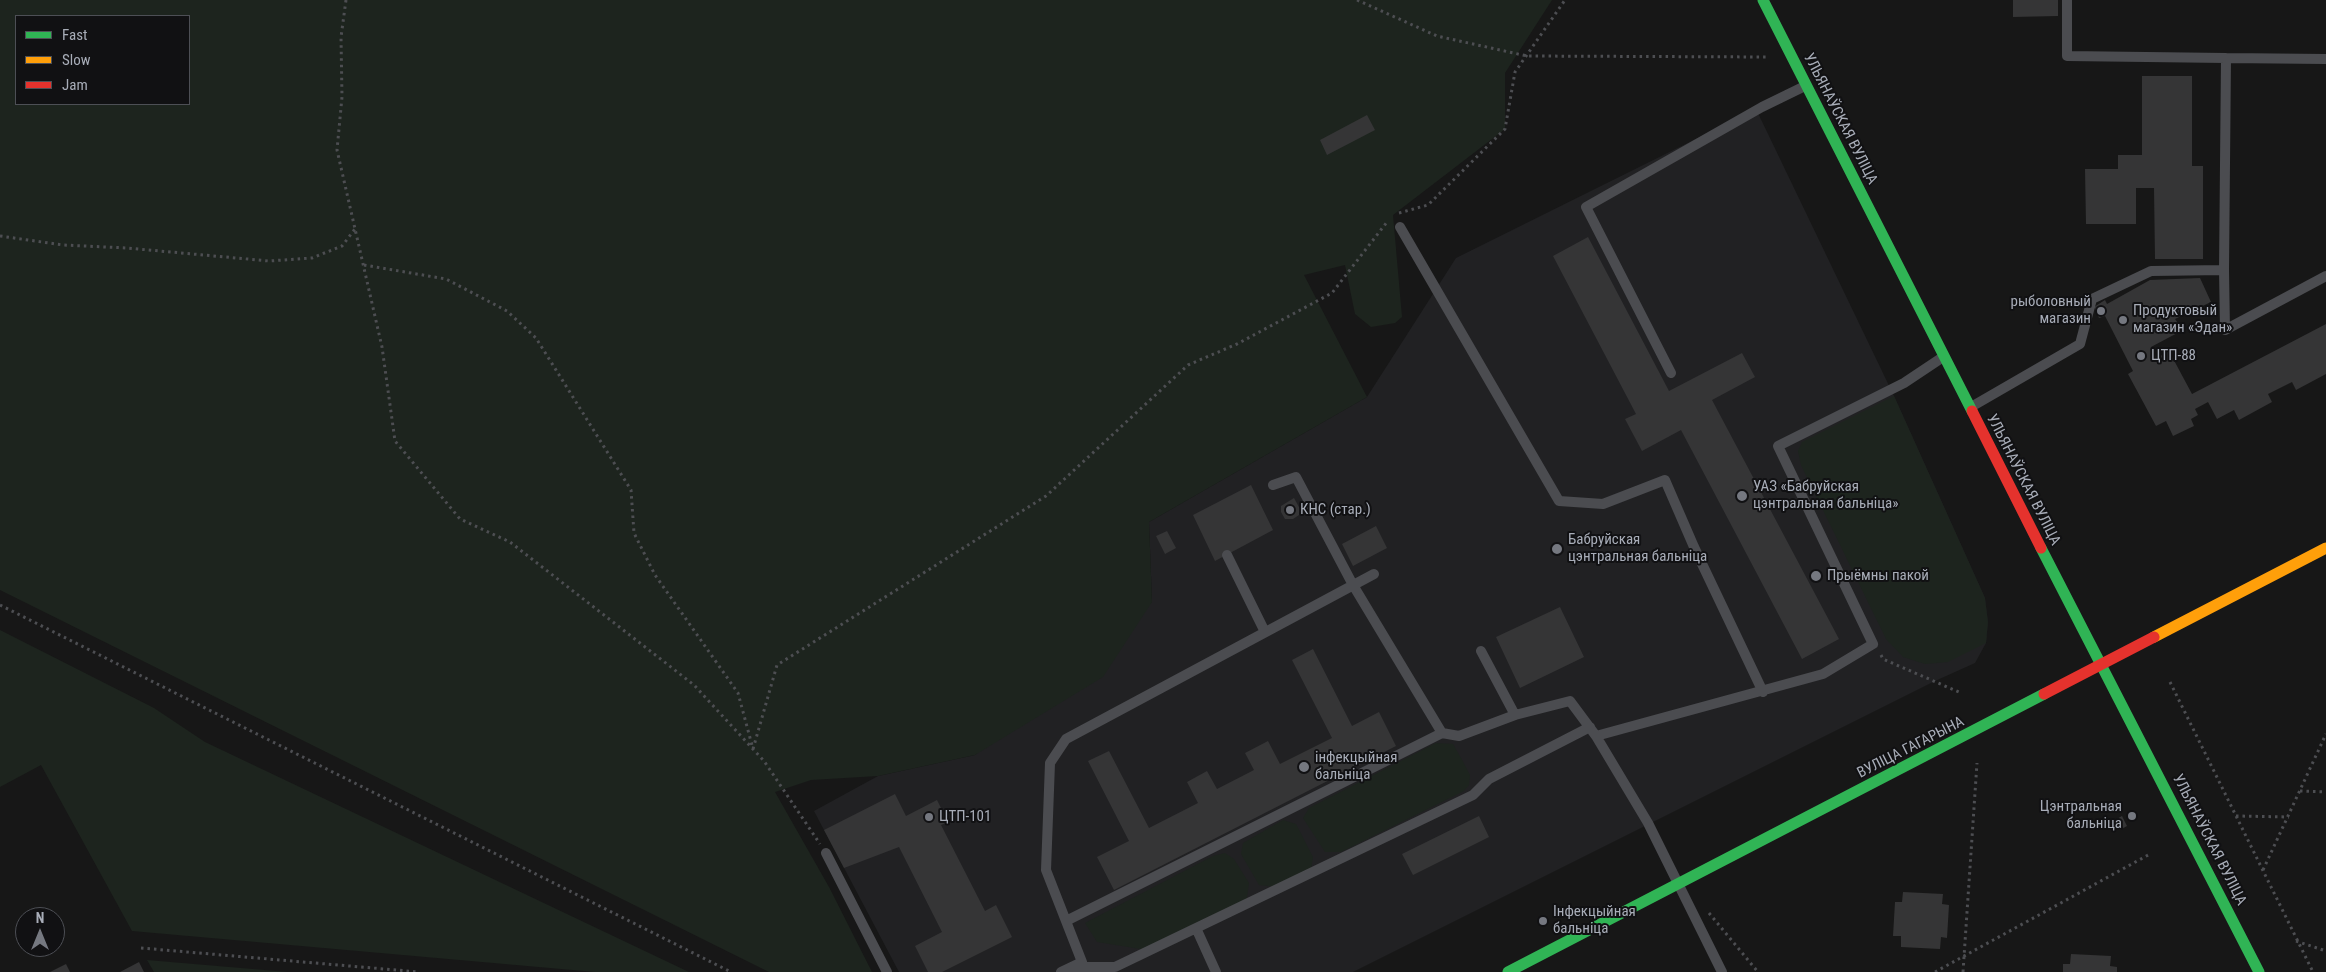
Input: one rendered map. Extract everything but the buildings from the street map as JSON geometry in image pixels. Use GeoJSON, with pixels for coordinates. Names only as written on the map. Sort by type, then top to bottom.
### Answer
{"type":"FeatureCollection","features":[{"type":"Feature","properties":{"kind":"main road","name":"УЛЬЯНАЎСКАЯ ВУЛІЦА"},"geometry":{"type":"LineString","coordinates":[[1763,0],[1943,357],[2260,972]]}},
{"type":"Feature","properties":{"kind":"main road","name":"ВУЛІЦА ГАГАРЫНА"},"geometry":{"type":"LineString","coordinates":[[1508,972],[2102,666],[2326,548]]}},
{"type":"Feature","properties":{"kind":"lane"},"geometry":{"type":"LineString","coordinates":[[2068,0],[2067,56],[2326,58]]}},
{"type":"Feature","properties":{"kind":"lane"},"geometry":{"type":"LineString","coordinates":[[2226,58],[2225,330],[2326,276]]}},
{"type":"Feature","properties":{"kind":"lane"},"geometry":{"type":"LineString","coordinates":[[1671,373],[1586,207],[1762,108],[1806,86]]}},
{"type":"Feature","properties":{"kind":"lane"},"geometry":{"type":"LineString","coordinates":[[1400,227],[1559,502],[1603,504],[1665,480],[1694,547],[1763,692]]}},
{"type":"Feature","properties":{"kind":"lane"},"geometry":{"type":"LineString","coordinates":[[1970,408],[2080,344],[2092,298],[2151,271],[2224,270]]}},
{"type":"Feature","properties":{"kind":"lane"},"geometry":{"type":"LineString","coordinates":[[1073,966],[1115,967],[1474,796],[1489,779],[1593,731],[1763,692],[1823,674],[1873,644],[1778,446],[1904,384],[1943,357]]}},
{"type":"Feature","properties":{"kind":"lane"},"geometry":{"type":"LineString","coordinates":[[1272,485],[1296,477],[1353,585],[1442,733]]}},
{"type":"Feature","properties":{"kind":"lane"},"geometry":{"type":"LineString","coordinates":[[1227,555],[1265,632]]}},
{"type":"Feature","properties":{"kind":"lane"},"geometry":{"type":"LineString","coordinates":[[1061,972],[1082,962],[1046,870],[1050,763],[1066,739],[1374,574]]}},
{"type":"Feature","properties":{"kind":"lane"},"geometry":{"type":"LineString","coordinates":[[1481,651],[1516,715]]}},
{"type":"Feature","properties":{"kind":"lane"},"geometry":{"type":"LineString","coordinates":[[1066,920],[1442,733],[1460,736],[1516,715],[1570,701],[1593,731],[1648,824],[1722,972]]}},
{"type":"Feature","properties":{"kind":"lane"},"geometry":{"type":"LineString","coordinates":[[826,853],[887,972]]}},
{"type":"Feature","properties":{"kind":"lane"},"geometry":{"type":"LineString","coordinates":[[1196,928],[1216,972]]}},
{"type":"Feature","properties":{"kind":"path"},"geometry":{"type":"LineString","coordinates":[[346,0],[341,37],[342,97],[337,150],[382,347],[396,441],[460,519],[510,542],[694,685],[764,761],[826,853]]}},
{"type":"Feature","properties":{"kind":"path"},"geometry":{"type":"LineString","coordinates":[[1357,0],[1438,36],[1527,56],[1792,57]]}},
{"type":"Feature","properties":{"kind":"path"},"geometry":{"type":"LineString","coordinates":[[753,750],[777,664],[1046,496],[1188,365],[1237,344],[1332,293],[1393,215],[1428,205],[1505,129],[1516,72],[1565,0]]}},
{"type":"Feature","properties":{"kind":"path"},"geometry":{"type":"LineString","coordinates":[[0,236],[62,245],[127,248],[269,261],[312,258],[342,246],[355,229]]}},
{"type":"Feature","properties":{"kind":"path"},"geometry":{"type":"LineString","coordinates":[[364,265],[446,279],[507,311],[536,338],[632,490],[634,533],[655,575],[738,693],[753,750]]}},
{"type":"Feature","properties":{"kind":"path"},"geometry":{"type":"LineString","coordinates":[[0,605],[731,972]]}},
{"type":"Feature","properties":{"kind":"path"},"geometry":{"type":"LineString","coordinates":[[1873,644],[1883,659],[1961,693]]}},
{"type":"Feature","properties":{"kind":"path"},"geometry":{"type":"LineString","coordinates":[[2170,682],[2312,972]]}},
{"type":"Feature","properties":{"kind":"path"},"geometry":{"type":"LineString","coordinates":[[2263,870],[2326,734]]}},
{"type":"Feature","properties":{"kind":"path"},"geometry":{"type":"LineString","coordinates":[[1963,972],[1977,763]]}},
{"type":"Feature","properties":{"kind":"path"},"geometry":{"type":"LineString","coordinates":[[2300,791],[2326,792]]}},
{"type":"Feature","properties":{"kind":"path"},"geometry":{"type":"LineString","coordinates":[[2236,816],[2289,817]]}},
{"type":"Feature","properties":{"kind":"path"},"geometry":{"type":"LineString","coordinates":[[1936,972],[2150,854]]}},
{"type":"Feature","properties":{"kind":"path"},"geometry":{"type":"LineString","coordinates":[[1706,908],[1758,972]]}},
{"type":"Feature","properties":{"kind":"path"},"geometry":{"type":"LineString","coordinates":[[2296,940],[2326,950]]}},
{"type":"Feature","properties":{"kind":"path"},"geometry":{"type":"LineString","coordinates":[[141,948],[418,972]]}},
{"type":"Feature","properties":{"kind":"shaded area"},"geometry":{"type":"Polygon","coordinates":[[[0,0],[1552,0],[1505,73],[1505,129],[1393,215],[1402,317],[1395,323],[1371,327],[1355,314],[1345,265],[1304,275],[1367,397],[1149,522],[1152,602],[1103,677],[975,755],[878,776],[811,780],[775,792],[829,887],[872,972],[769,972],[0,590],[0,0]]]}},
{"type":"Feature","properties":{"kind":"shaded area","name":"Бабруйская цэнтральная бальніца"},"geometry":{"type":"Polygon","coordinates":[[[1756,109],[1894,396],[1985,598],[1988,622],[1986,643],[1975,663],[1935,681],[1353,972],[899,972],[814,811],[878,776],[975,755],[1152,602],[1149,522],[1367,397],[1456,258],[1756,109]]]}},
{"type":"Feature","properties":{"kind":"shaded area"},"geometry":{"type":"Polygon","coordinates":[[[1894,396],[1985,598],[1988,622],[1986,643],[1948,662],[1925,664],[1903,657],[1886,639],[1801,465],[1798,451],[1802,442],[1894,396]]]}},
{"type":"Feature","properties":{"kind":"shaded area"},"geometry":{"type":"Polygon","coordinates":[[[0,630],[154,708],[205,742],[689,972],[595,972],[132,931],[41,765],[0,787],[0,630]]]}},
{"type":"Feature","properties":{"kind":"shaded area"},"geometry":{"type":"Polygon","coordinates":[[[1436,743],[1453,744],[1470,775],[1469,785],[1464,791],[1341,852],[1325,852],[1303,818],[1309,808],[1436,743]]]}},
{"type":"Feature","properties":{"kind":"shaded area"},"geometry":{"type":"Polygon","coordinates":[[[1283,820],[1296,824],[1313,857],[1311,869],[1276,887],[1259,885],[1241,854],[1243,843],[1283,820]]]}},
{"type":"Feature","properties":{"kind":"shaded area"},"geometry":{"type":"Polygon","coordinates":[[[1225,853],[1234,859],[1249,883],[1246,904],[1147,950],[1097,942],[1085,923],[1213,856],[1225,853]]]}},
{"type":"Feature","properties":{"kind":"shaded area"},"geometry":{"type":"Polygon","coordinates":[[[147,960],[288,972],[154,972],[147,960]]]}},
{"type":"Feature","properties":{"kind":"traffic: fast"},"geometry":{"type":"LineString","coordinates":[[1763,0],[1972,411]]}},
{"type":"Feature","properties":{"kind":"traffic: fast"},"geometry":{"type":"LineString","coordinates":[[2041,548],[2259,972]]}},
{"type":"Feature","properties":{"kind":"traffic: fast"},"geometry":{"type":"LineString","coordinates":[[1508,972],[2044,694]]}},
{"type":"Feature","properties":{"kind":"traffic: slow"},"geometry":{"type":"LineString","coordinates":[[2154,637],[2326,548]]}},
{"type":"Feature","properties":{"kind":"traffic: jam"},"geometry":{"type":"LineString","coordinates":[[1972,411],[2041,548]]}},
{"type":"Feature","properties":{"kind":"traffic: jam"},"geometry":{"type":"LineString","coordinates":[[2044,694],[2154,637]]}},
{"type":"Feature","properties":{"kind":"place","name":"рыболовный магазин"},"geometry":{"type":"Point","coordinates":[2101,311]}},
{"type":"Feature","properties":{"kind":"place","name":"Продуктовый магазин «Эдан»"},"geometry":{"type":"Point","coordinates":[2123,320]}},
{"type":"Feature","properties":{"kind":"place","name":"ЦТП-88"},"geometry":{"type":"Point","coordinates":[2141,356]}},
{"type":"Feature","properties":{"kind":"place","name":"УАЗ «Бабруйская цэнтральная бальніца»"},"geometry":{"type":"Point","coordinates":[1742,496]}},
{"type":"Feature","properties":{"kind":"place","name":"КНС (стар.)"},"geometry":{"type":"Point","coordinates":[1290,510]}},
{"type":"Feature","properties":{"kind":"place","name":"Бабруйская цэнтральная бальніца"},"geometry":{"type":"Point","coordinates":[1557,549]}},
{"type":"Feature","properties":{"kind":"place","name":"Прыёмны пакой"},"geometry":{"type":"Point","coordinates":[1816,576]}},
{"type":"Feature","properties":{"kind":"place","name":"інфекцыйная бальніца"},"geometry":{"type":"Point","coordinates":[1304,767]}},
{"type":"Feature","properties":{"kind":"place","name":"Цэнтральная бальніца"},"geometry":{"type":"Point","coordinates":[2132,816]}},
{"type":"Feature","properties":{"kind":"place","name":"ЦТП-101"},"geometry":{"type":"Point","coordinates":[929,817]}},
{"type":"Feature","properties":{"kind":"place","name":"Інфекцыйная бальніца"},"geometry":{"type":"Point","coordinates":[1543,921]}}]}
